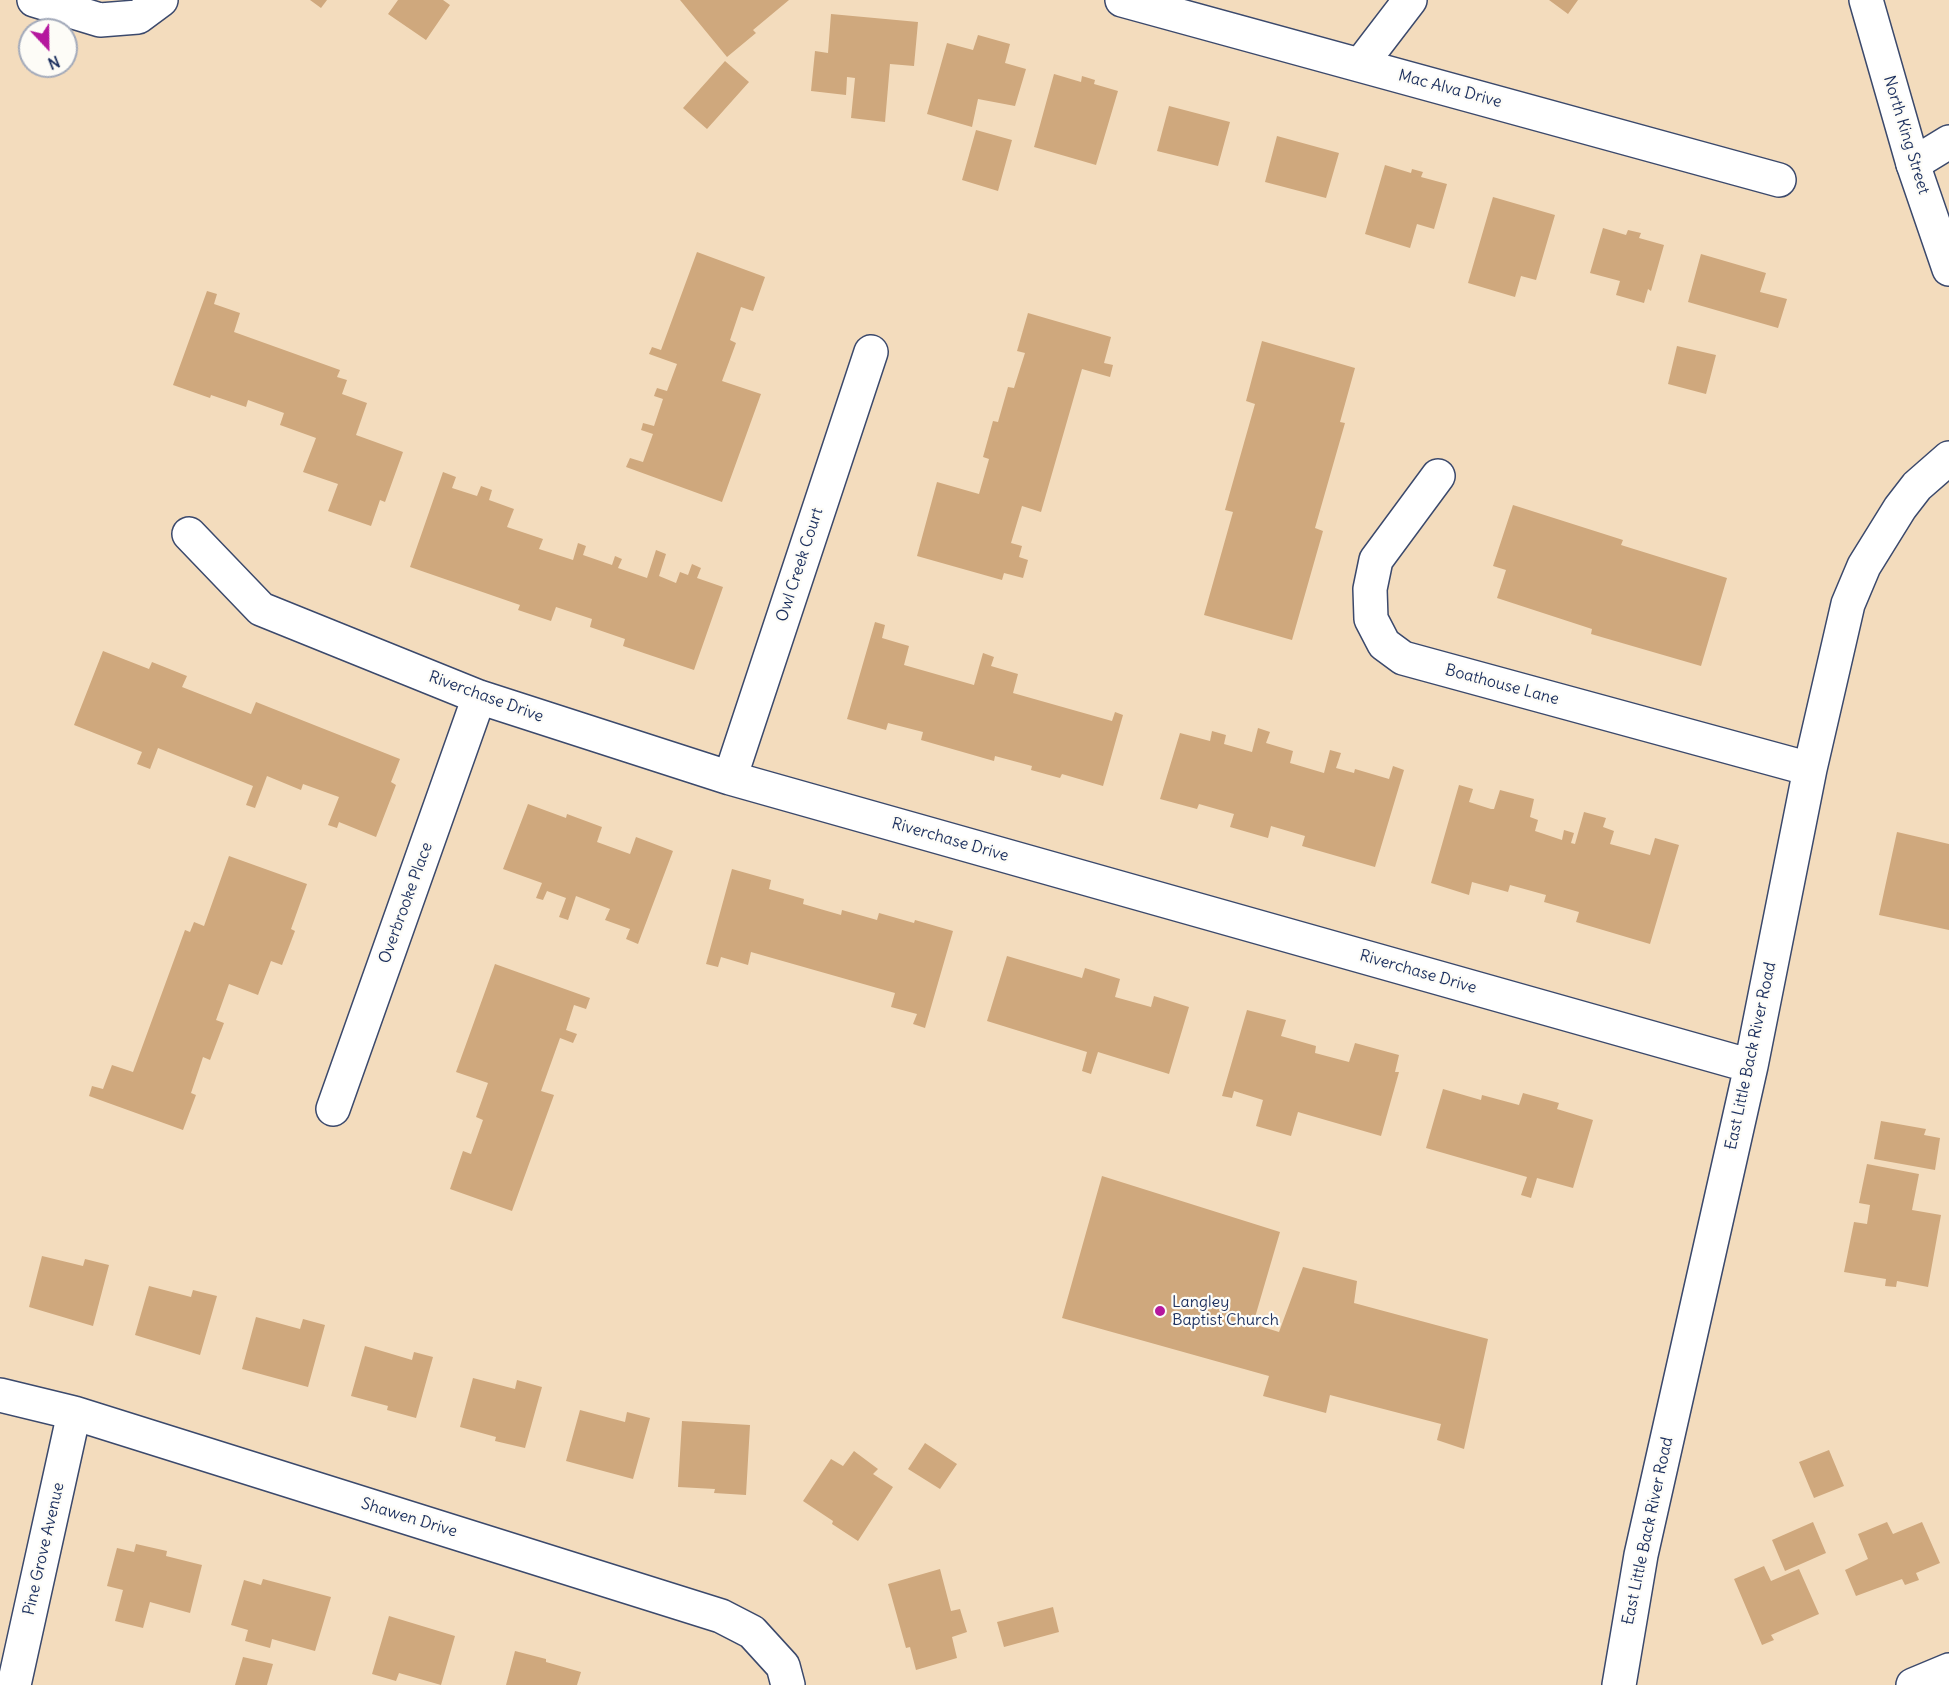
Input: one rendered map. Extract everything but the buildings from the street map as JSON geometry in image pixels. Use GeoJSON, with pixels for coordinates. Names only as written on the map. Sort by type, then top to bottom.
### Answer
{"type":"FeatureCollection","features":[{"type":"Feature","properties":{"kind":"street"},"geometry":{"type":"LineString","coordinates":[[34,0],[100,20],[138,17],[161,0]]}},
{"type":"Feature","properties":{"kind":"street","name":"Mac Alva Drive"},"geometry":{"type":"LineString","coordinates":[[1122,0],[1779,180]]}},
{"type":"Feature","properties":{"kind":"street"},"geometry":{"type":"LineString","coordinates":[[1361,64],[1410,0]]}},
{"type":"Feature","properties":{"kind":"street","name":"North King Street"},"geometry":{"type":"LineString","coordinates":[[1866,0],[1913,164],[1949,269]]}},
{"type":"Feature","properties":{"kind":"street"},"geometry":{"type":"LineString","coordinates":[[1913,164],[1949,142]]}},
{"type":"Feature","properties":{"kind":"street","name":"Owl Creek Court"},"geometry":{"type":"LineString","coordinates":[[730,778],[871,352]]}},
{"type":"Feature","properties":{"kind":"street","name":"East Little Back River Road"},"geometry":{"type":"LineString","coordinates":[[1619,1685],[1641,1555],[1751,1066],[1810,769],[1848,604],[1860,575],[1900,508],[1917,486],[1949,458]]}},
{"type":"Feature","properties":{"kind":"street","name":"Boathouse Lane"},"geometry":{"type":"LineString","coordinates":[[1438,476],[1376,560],[1370,589],[1371,619],[1384,644],[1403,658],[1810,769]]}},
{"type":"Feature","properties":{"kind":"street","name":"Riverchase Drive"},"geometry":{"type":"LineString","coordinates":[[189,534],[261,609],[479,698],[730,778],[1751,1066]]}},
{"type":"Feature","properties":{"kind":"street","name":"Overbrooke Place"},"geometry":{"type":"LineString","coordinates":[[333,1109],[479,698]]}},
{"type":"Feature","properties":{"kind":"street","name":"Shawen Drive"},"geometry":{"type":"LineString","coordinates":[[0,1395],[74,1413],[721,1616],[752,1632],[783,1666],[788,1685]]}},
{"type":"Feature","properties":{"kind":"street","name":"Pine Grove Avenue"},"geometry":{"type":"LineString","coordinates":[[14,1685],[74,1413]]}},
{"type":"Feature","properties":{"kind":"street"},"geometry":{"type":"LineString","coordinates":[[1913,1685],[1949,1670]]}},
{"type":"Feature","properties":{"kind":"place","name":"Langley Baptist Church"},"geometry":{"type":"Point","coordinates":[1160,1311]}}]}
